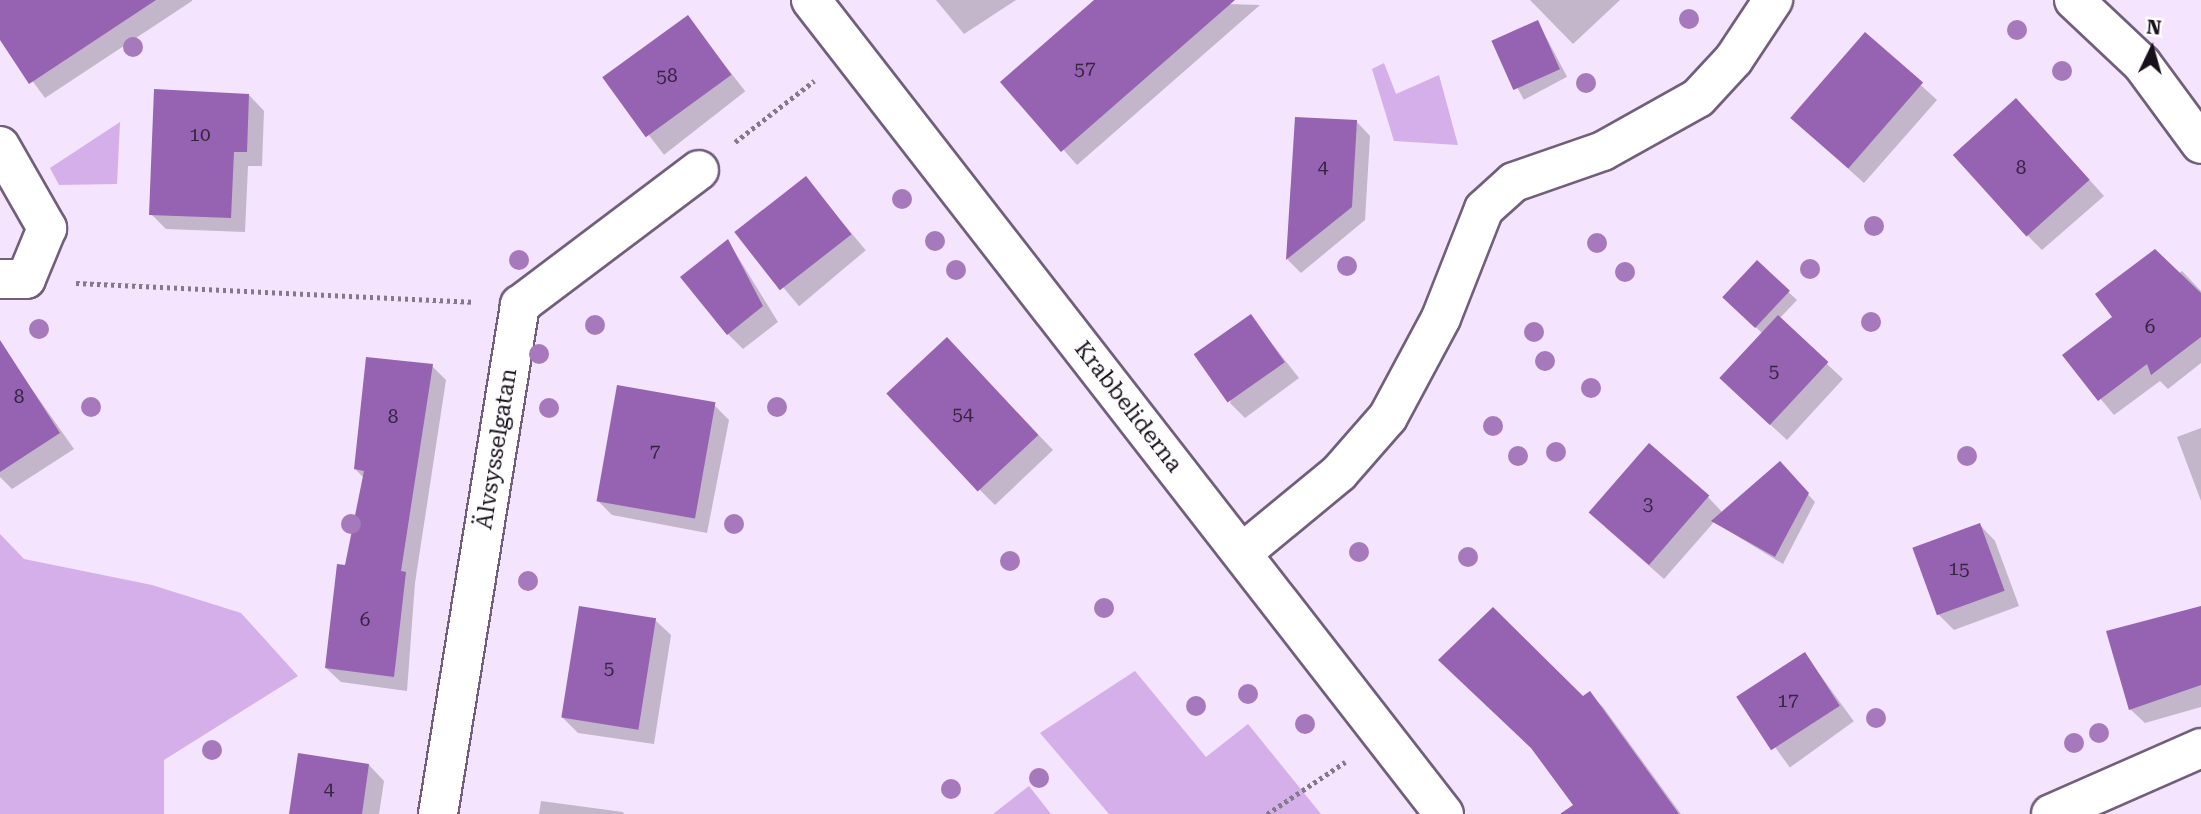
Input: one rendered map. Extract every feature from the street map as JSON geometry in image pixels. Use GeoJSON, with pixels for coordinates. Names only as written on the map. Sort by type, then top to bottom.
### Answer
{"type":"FeatureCollection","features":[{"type":"Feature","properties":{"kind":"street","name":"Krabbeliderna"},"geometry":{"type":"LineString","coordinates":[[811,0],[1444,814]]}},
{"type":"Feature","properties":{"kind":"street"},"geometry":{"type":"LineString","coordinates":[[1242,553],[1339,473],[1388,417],[1441,318],[1484,209],[1514,182],[1603,151],[1698,98],[1742,49],[1773,0]]}},
{"type":"Feature","properties":{"kind":"street"},"geometry":{"type":"LineString","coordinates":[[2074,0],[2142,64],[2201,144]]}},
{"type":"Feature","properties":{"kind":"street"},"geometry":{"type":"LineString","coordinates":[[0,146],[47,228],[13,279]]}},
{"type":"Feature","properties":{"kind":"street"},"geometry":{"type":"LineString","coordinates":[[520,305],[699,170]]}},
{"type":"Feature","properties":{"kind":"street","name":"Älvsysselgatan"},"geometry":{"type":"LineString","coordinates":[[438,814],[520,305]]}},
{"type":"Feature","properties":{"kind":"street"},"geometry":{"type":"LineString","coordinates":[[2051,814],[2201,748]]}},
{"type":"Feature","properties":{"kind":"path"},"geometry":{"type":"LineString","coordinates":[[699,170],[851,52]]}},
{"type":"Feature","properties":{"kind":"path"},"geometry":{"type":"LineString","coordinates":[[13,279],[520,305]]}},
{"type":"Feature","properties":{"kind":"path"},"geometry":{"type":"LineString","coordinates":[[1267,814],[1384,737]]}},
{"type":"Feature","properties":{"kind":"shaded area"},"geometry":{"type":"Polygon","coordinates":[[[1384,63],[1396,94],[1439,75],[1458,145],[1394,141],[1372,69],[1384,63]]]}},
{"type":"Feature","properties":{"kind":"shaded area"},"geometry":{"type":"Polygon","coordinates":[[[120,122],[117,184],[59,185],[50,168],[120,122]]]}},
{"type":"Feature","properties":{"kind":"shaded area"},"geometry":{"type":"Polygon","coordinates":[[[0,534],[24,559],[152,585],[241,613],[298,676],[164,760],[164,814],[0,814],[0,534]]]}},
{"type":"Feature","properties":{"kind":"shaded area"},"geometry":{"type":"Polygon","coordinates":[[[1135,671],[1206,757],[1248,724],[1321,814],[1109,814],[1040,733],[1135,671]]]}},
{"type":"Feature","properties":{"kind":"shaded area"},"geometry":{"type":"Polygon","coordinates":[[[1029,786],[1051,814],[993,814],[1029,786]]]}},
{"type":"Feature","properties":{"kind":"building"},"geometry":{"type":"Polygon","coordinates":[[[0,0],[156,0],[29,84],[0,40],[0,0]]]}},
{"type":"Feature","properties":{"kind":"building"},"geometry":{"type":"Polygon","coordinates":[[[1094,0],[1235,0],[1061,152],[1000,82],[1094,0]]]}},
{"type":"Feature","properties":{"kind":"building"},"geometry":{"type":"Polygon","coordinates":[[[688,15],[731,75],[646,137],[602,77],[688,15]]]}},
{"type":"Feature","properties":{"kind":"building"},"geometry":{"type":"Polygon","coordinates":[[[1538,20],[1560,69],[1513,90],[1491,41],[1538,20]]]}},
{"type":"Feature","properties":{"kind":"building"},"geometry":{"type":"Polygon","coordinates":[[[1865,32],[1923,83],[1848,169],[1790,118],[1865,32]]]}},
{"type":"Feature","properties":{"kind":"building"},"geometry":{"type":"Polygon","coordinates":[[[154,89],[249,94],[247,152],[234,152],[231,218],[149,215],[154,89]]]}},
{"type":"Feature","properties":{"kind":"building"},"geometry":{"type":"Polygon","coordinates":[[[2016,98],[2090,180],[2026,237],[1953,155],[2016,98]]]}},
{"type":"Feature","properties":{"kind":"building"},"geometry":{"type":"Polygon","coordinates":[[[1295,117],[1357,120],[1352,207],[1286,260],[1295,117]]]}},
{"type":"Feature","properties":{"kind":"building"},"geometry":{"type":"Polygon","coordinates":[[[806,176],[852,234],[780,290],[734,232],[806,176]]]}},
{"type":"Feature","properties":{"kind":"building"},"geometry":{"type":"Polygon","coordinates":[[[728,239],[763,306],[727,335],[680,277],[728,239]]]}},
{"type":"Feature","properties":{"kind":"building"},"geometry":{"type":"Polygon","coordinates":[[[2155,249],[2201,293],[2201,337],[2151,375],[2147,364],[2098,401],[2062,355],[2112,317],[2095,294],[2155,249]]]}},
{"type":"Feature","properties":{"kind":"building"},"geometry":{"type":"Polygon","coordinates":[[[1757,260],[1790,291],[1755,328],[1722,297],[1757,260]]]}},
{"type":"Feature","properties":{"kind":"building"},"geometry":{"type":"Polygon","coordinates":[[[1251,314],[1285,362],[1228,402],[1194,354],[1251,314]]]}},
{"type":"Feature","properties":{"kind":"building"},"geometry":{"type":"Polygon","coordinates":[[[1778,315],[1828,362],[1770,425],[1719,378],[1778,315]]]}},
{"type":"Feature","properties":{"kind":"building"},"geometry":{"type":"Polygon","coordinates":[[[947,337],[1038,435],[978,492],[886,394],[947,337]]]}},
{"type":"Feature","properties":{"kind":"building"},"geometry":{"type":"Polygon","coordinates":[[[0,340],[60,433],[0,472],[0,340]]]}},
{"type":"Feature","properties":{"kind":"building"},"geometry":{"type":"Polygon","coordinates":[[[366,357],[433,364],[401,571],[406,572],[394,677],[325,668],[337,564],[345,565],[364,471],[354,469],[366,357]]]}},
{"type":"Feature","properties":{"kind":"building"},"geometry":{"type":"Polygon","coordinates":[[[617,385],[715,402],[695,519],[597,501],[617,385]]]}},
{"type":"Feature","properties":{"kind":"building"},"geometry":{"type":"Polygon","coordinates":[[[1649,443],[1709,495],[1649,565],[1589,512],[1649,443]]]}},
{"type":"Feature","properties":{"kind":"building"},"geometry":{"type":"Polygon","coordinates":[[[1780,461],[1809,493],[1775,557],[1711,521],[1780,461]]]}},
{"type":"Feature","properties":{"kind":"building"},"geometry":{"type":"Polygon","coordinates":[[[1980,523],[2005,591],[1937,615],[1912,548],[1980,523]]]}},
{"type":"Feature","properties":{"kind":"building"},"geometry":{"type":"Polygon","coordinates":[[[579,606],[656,618],[638,730],[561,718],[579,606]]]}},
{"type":"Feature","properties":{"kind":"building"},"geometry":{"type":"Polygon","coordinates":[[[2201,606],[2201,685],[2129,710],[2106,631],[2201,606]]]}},
{"type":"Feature","properties":{"kind":"building"},"geometry":{"type":"Polygon","coordinates":[[[1493,607],[1583,696],[1590,691],[1679,814],[1560,814],[1573,805],[1531,748],[1438,660],[1493,607]]]}},
{"type":"Feature","properties":{"kind":"building"},"geometry":{"type":"Polygon","coordinates":[[[1805,652],[1840,706],[1771,750],[1736,697],[1805,652]]]}},
{"type":"Feature","properties":{"kind":"building"},"geometry":{"type":"Polygon","coordinates":[[[298,753],[369,764],[362,814],[289,814],[298,753]]]}}]}
